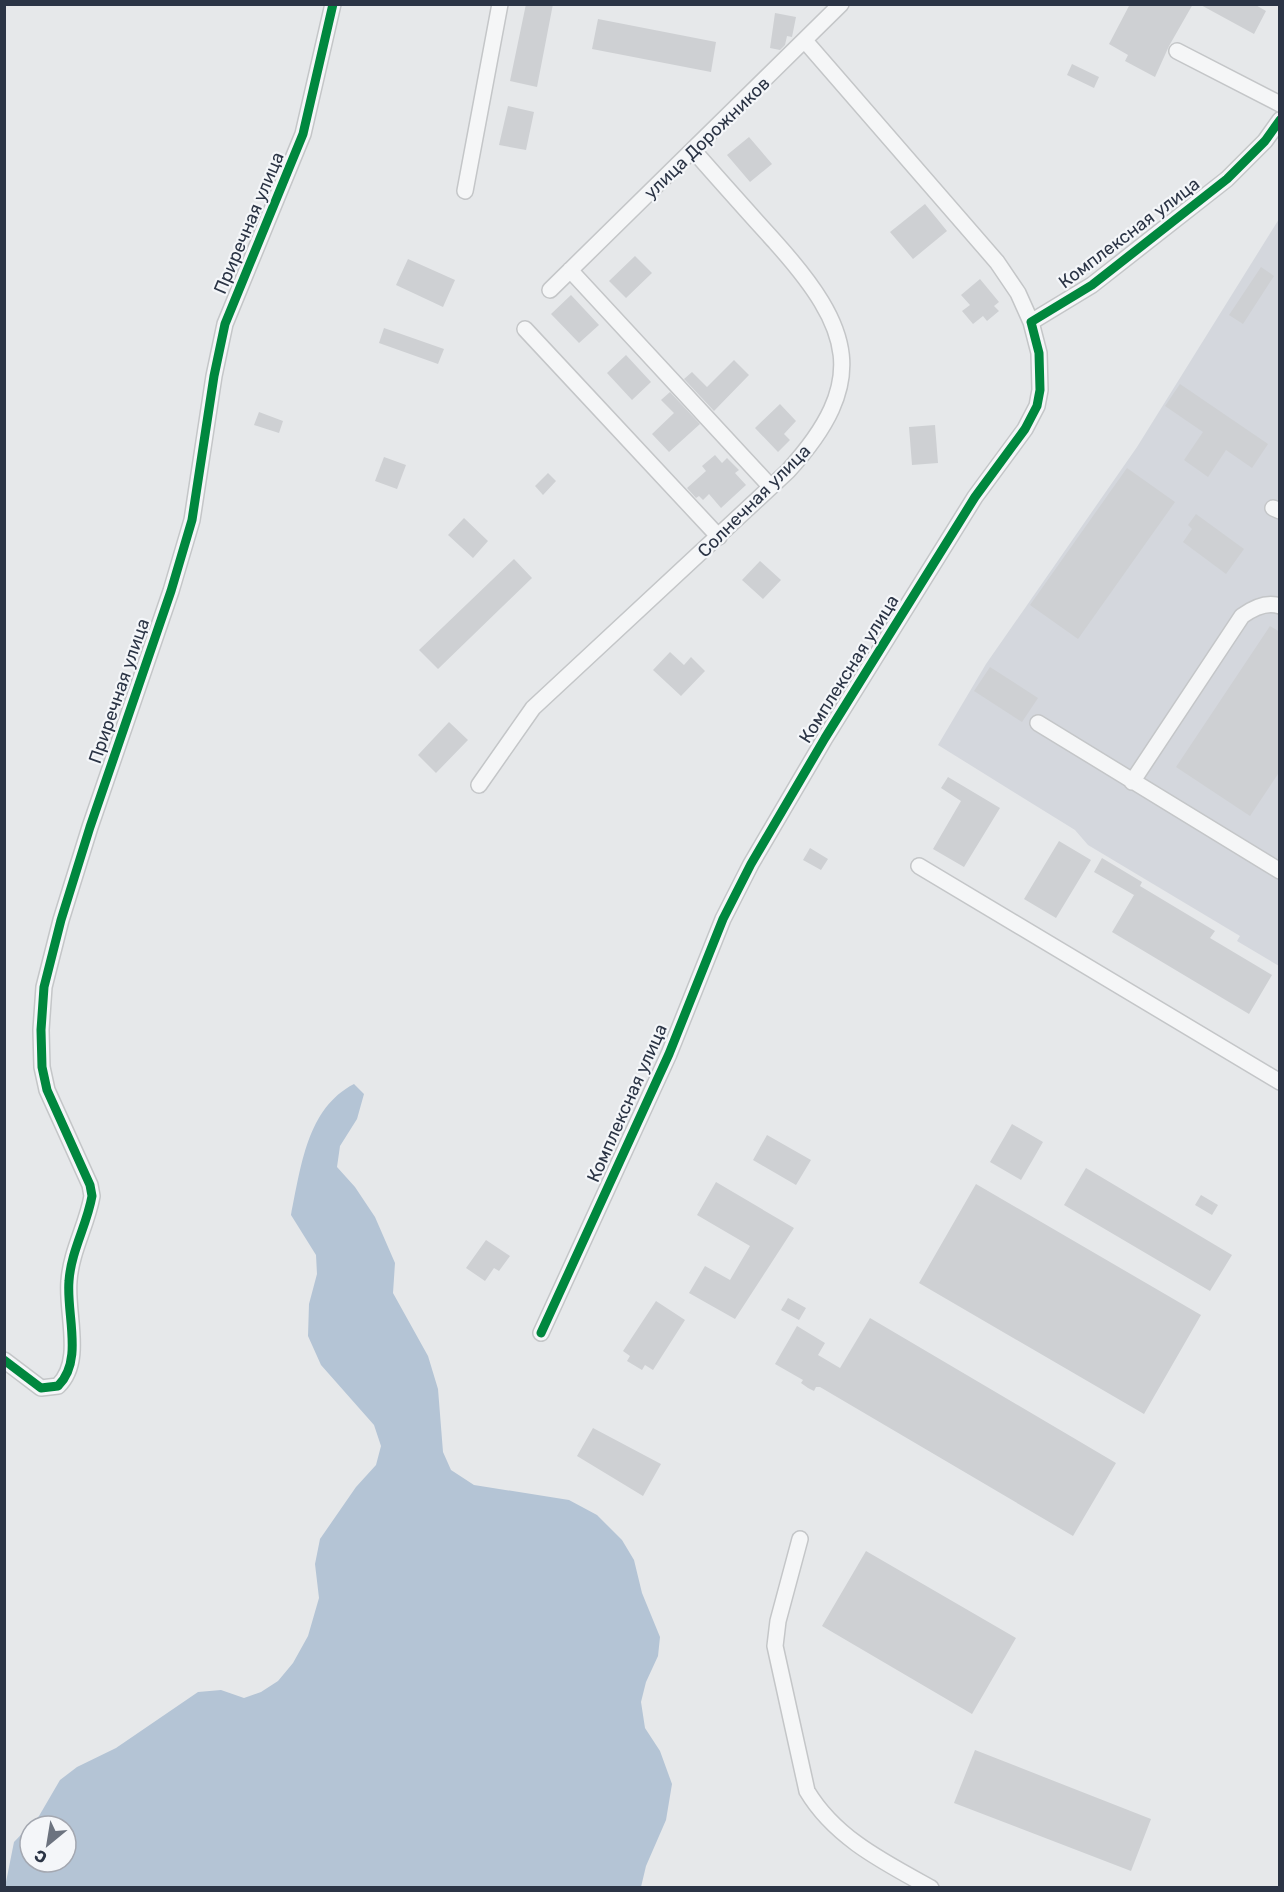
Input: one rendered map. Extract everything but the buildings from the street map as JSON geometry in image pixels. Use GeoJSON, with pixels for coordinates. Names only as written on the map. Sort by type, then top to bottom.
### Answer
{"type":"FeatureCollection","features":[{"type":"Feature","properties":{"kind":"street","name":"Приречная улица"},"geometry":{"type":"LineString","coordinates":[[4,1360],[41,1388],[58,1386],[65,1379],[71,1364],[69,1279],[92,1196],[90,1185],[47,1090],[42,1049],[44,987],[61,920],[90,827],[171,591],[192,520],[214,376],[225,324],[300,143],[333,4]]}},
{"type":"Feature","properties":{"kind":"street"},"geometry":{"type":"LineString","coordinates":[[465,190],[500,4]]}},
{"type":"Feature","properties":{"kind":"street","name":"улица Дорожников"},"geometry":{"type":"LineString","coordinates":[[550,290],[806,42],[841,4]]}},
{"type":"Feature","properties":{"kind":"street"},"geometry":{"type":"LineString","coordinates":[[806,42],[997,262],[1018,294],[1031,322]]}},
{"type":"Feature","properties":{"kind":"street"},"geometry":{"type":"LineString","coordinates":[[1177,51],[1280,104]]}},
{"type":"Feature","properties":{"kind":"street","name":"Комплексная улица"},"geometry":{"type":"LineString","coordinates":[[541,1333],[669,1054],[723,919],[751,864],[825,738],[975,497],[1025,429],[1036,406],[1040,390],[1039,353],[1031,322],[1092,285],[1227,179],[1265,141],[1280,120]]}},
{"type":"Feature","properties":{"kind":"street","name":"Солнечная улица"},"geometry":{"type":"LineString","coordinates":[[479,785],[533,708],[771,488],[813,443],[826,423],[837,399],[842,375],[842,352],[835,325],[824,302],[799,269],[694,151]]}},
{"type":"Feature","properties":{"kind":"street"},"geometry":{"type":"LineString","coordinates":[[570,270],[771,488]]}},
{"type":"Feature","properties":{"kind":"street"},"geometry":{"type":"LineString","coordinates":[[525,329],[719,537]]}},
{"type":"Feature","properties":{"kind":"street"},"geometry":{"type":"LineString","coordinates":[[1132,782],[1242,616],[1253,608],[1275,604],[1280,606]]}},
{"type":"Feature","properties":{"kind":"street"},"geometry":{"type":"LineString","coordinates":[[1038,723],[1280,871]]}},
{"type":"Feature","properties":{"kind":"street"},"geometry":{"type":"LineString","coordinates":[[919,866],[1280,1083]]}},
{"type":"Feature","properties":{"kind":"street"},"geometry":{"type":"LineString","coordinates":[[800,1539],[778,1622],[775,1646],[807,1791],[818,1810],[846,1836],[931,1887]]}},
{"type":"Feature","properties":{"kind":"shaded area"},"geometry":{"type":"Polygon","coordinates":[[[1279,219],[1279,966],[1237,941],[1240,936],[1088,845],[1075,830],[938,745],[986,664],[1137,447],[1279,219]]]}},
{"type":"Feature","properties":{"kind":"water"},"geometry":{"type":"Polygon","coordinates":[[[354,1084],[364,1094],[357,1119],[340,1146],[337,1167],[355,1187],[375,1217],[395,1263],[393,1293],[428,1356],[438,1389],[443,1452],[451,1470],[474,1485],[569,1500],[597,1515],[622,1540],[634,1560],[642,1593],[660,1637],[658,1656],[646,1682],[641,1702],[645,1728],[660,1751],[672,1784],[666,1820],[646,1866],[641,1887],[5,1887],[14,1842],[18,1838],[18,1874],[78,1874],[78,1814],[40,1814],[60,1780],[77,1767],[116,1748],[198,1692],[221,1690],[244,1698],[261,1692],[278,1681],[293,1663],[308,1636],[319,1598],[315,1564],[320,1539],[356,1487],[376,1465],[381,1446],[374,1425],[321,1365],[308,1336],[309,1304],[317,1274],[316,1255],[291,1215],[298,1178],[309,1140],[326,1108],[338,1095],[354,1084]]]}},
{"type":"Feature","properties":{"kind":"cycle path"},"geometry":{"type":"LineString","coordinates":[[4,1360],[41,1388],[58,1386],[66,1376],[70,1364],[72,1350],[70,1270],[92,1196],[90,1185],[47,1090],[42,1067],[41,1030],[44,987],[61,920],[90,827],[171,591],[192,520],[214,376],[225,324],[303,134],[333,4]]}},
{"type":"Feature","properties":{"kind":"cycle path"},"geometry":{"type":"LineString","coordinates":[[541,1333],[669,1054],[723,919],[751,864],[825,738],[975,497],[1025,429],[1037,406],[1040,390],[1039,353],[1031,322],[1092,285],[1227,179],[1265,141],[1280,120]]}}]}
